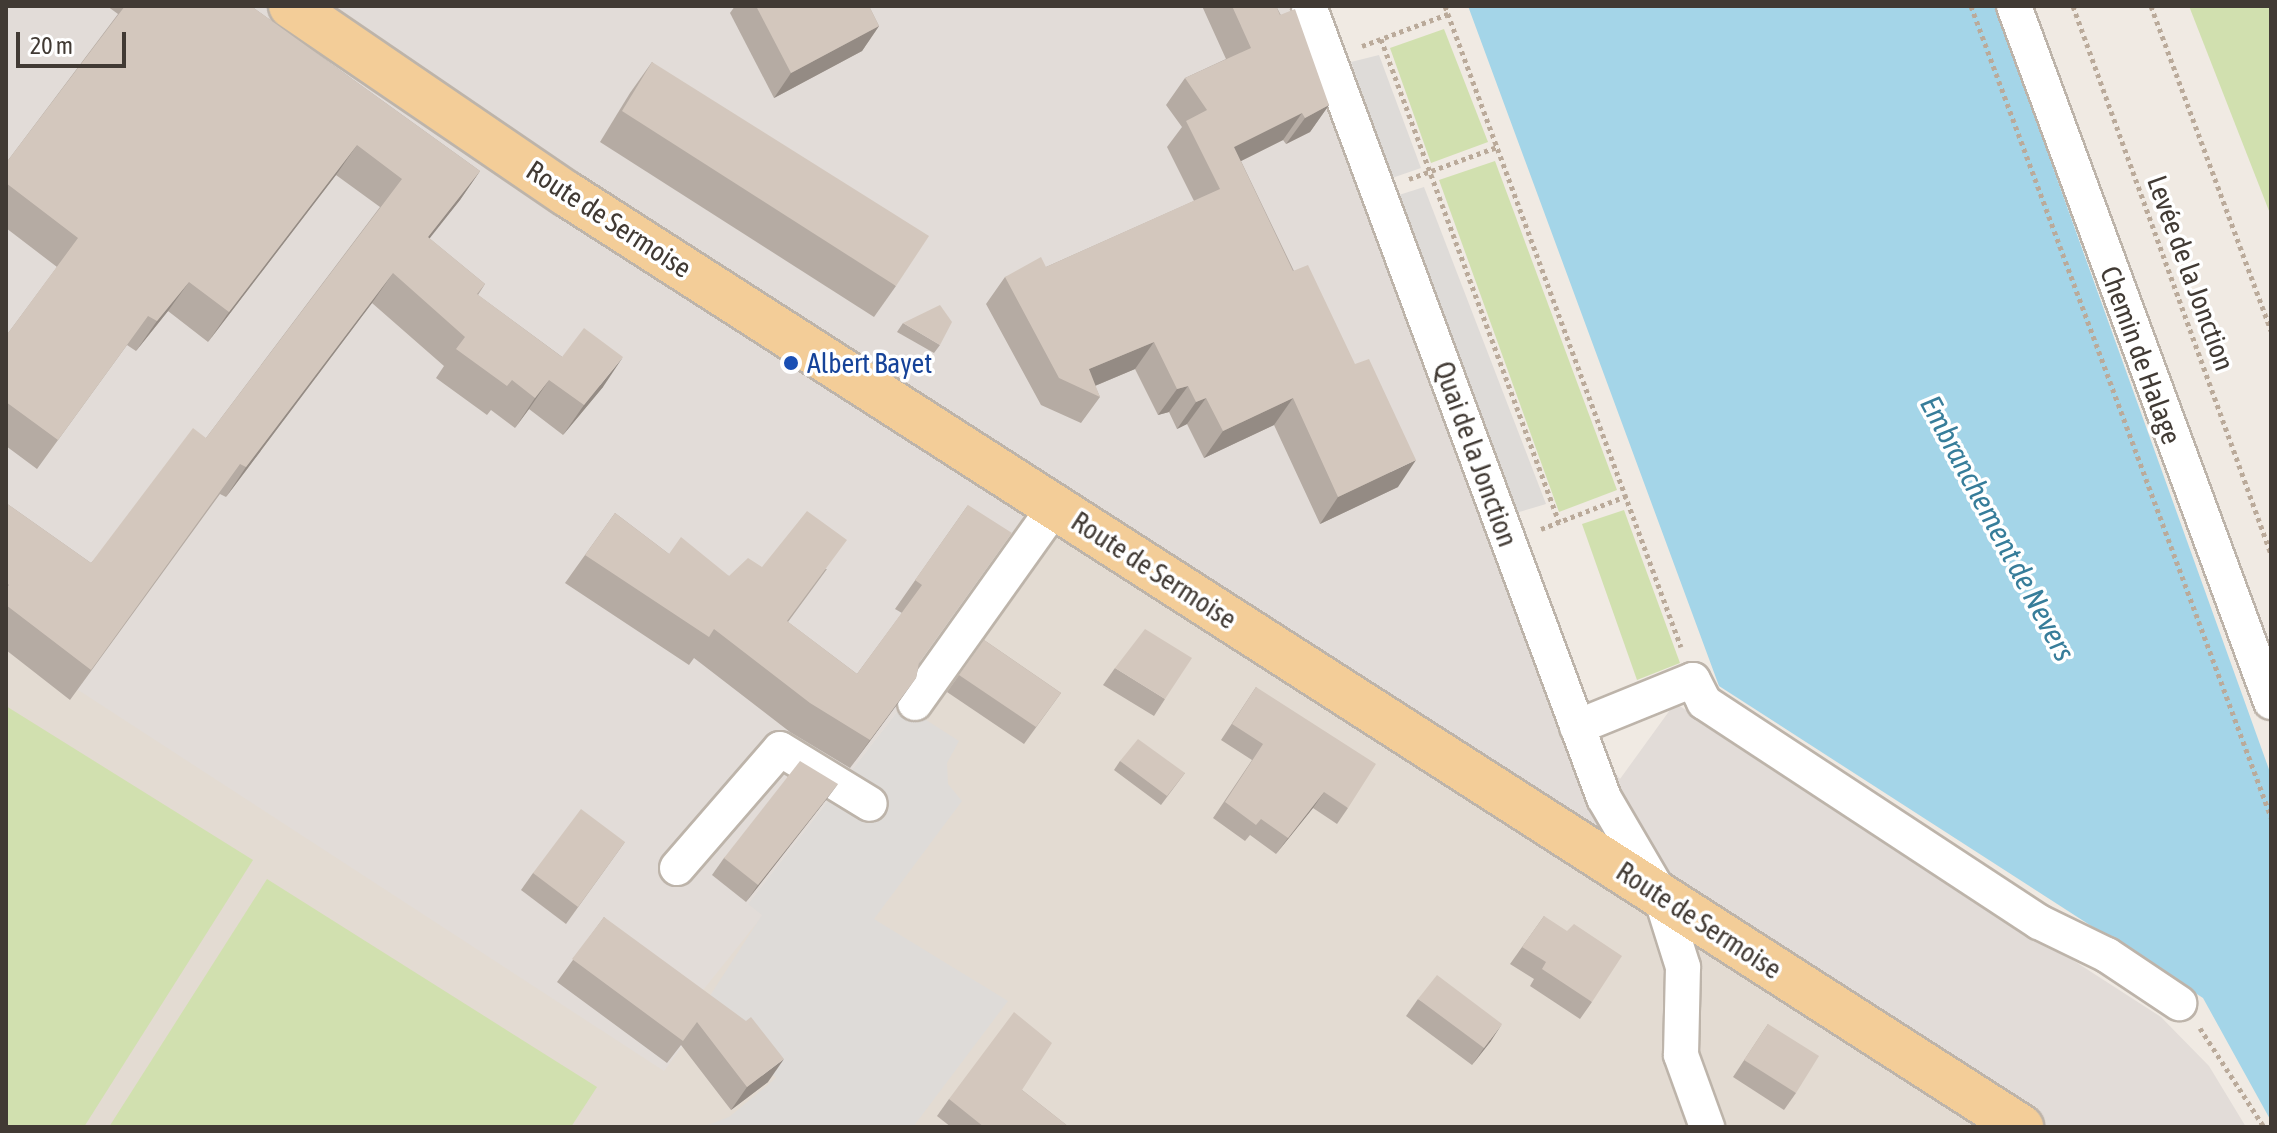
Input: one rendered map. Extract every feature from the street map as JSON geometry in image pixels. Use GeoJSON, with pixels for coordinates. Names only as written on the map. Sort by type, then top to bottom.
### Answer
{"type":"FeatureCollection","features":[{"type":"Feature","properties":{"kind":"main road","name":"Route de Sermoise"},"geometry":{"type":"LineString","coordinates":[[291,6],[567,194],[2021,1127]]}},
{"type":"Feature","properties":{"kind":"street","name":"Quai de la Jonction"},"geometry":{"type":"LineString","coordinates":[[1309,6],[1604,798],[1660,894],[1683,967],[1681,1055],[1707,1127]]}},
{"type":"Feature","properties":{"kind":"street","name":"Chemin de Halage"},"geometry":{"type":"LineString","coordinates":[[2014,6],[2271,702]]}},
{"type":"Feature","properties":{"kind":"street"},"geometry":{"type":"LineString","coordinates":[[915,703],[1055,507]]}},
{"type":"Feature","properties":{"kind":"street"},"geometry":{"type":"LineString","coordinates":[[1577,727],[1693,680],[1704,702],[1717,711],[2039,922],[2107,955],[2179,1003]]}},
{"type":"Feature","properties":{"kind":"street"},"geometry":{"type":"LineString","coordinates":[[677,868],[780,749],[870,804]]}},
{"type":"Feature","properties":{"kind":"path"},"geometry":{"type":"LineString","coordinates":[[1445,6],[1693,680]]}},
{"type":"Feature","properties":{"kind":"path"},"geometry":{"type":"LineString","coordinates":[[1971,6],[2271,817]]}},
{"type":"Feature","properties":{"kind":"path","name":"Levée de la Jonction"},"geometry":{"type":"LineString","coordinates":[[2073,6],[2271,554]]}},
{"type":"Feature","properties":{"kind":"path"},"geometry":{"type":"LineString","coordinates":[[2151,6],[2271,331]]}},
{"type":"Feature","properties":{"kind":"path"},"geometry":{"type":"LineString","coordinates":[[1355,49],[1448,14]]}},
{"type":"Feature","properties":{"kind":"path"},"geometry":{"type":"LineString","coordinates":[[1381,39],[1559,522]]}},
{"type":"Feature","properties":{"kind":"path"},"geometry":{"type":"LineString","coordinates":[[1378,191],[1498,147]]}},
{"type":"Feature","properties":{"kind":"path"},"geometry":{"type":"LineString","coordinates":[[1509,542],[1626,496]]}},
{"type":"Feature","properties":{"kind":"path"},"geometry":{"type":"LineString","coordinates":[[2179,1003],[2205,1034],[2264,1127]]}},
{"type":"Feature","properties":{"kind":"shaded area"},"geometry":{"type":"Polygon","coordinates":[[[6,6],[1309,6],[1577,726],[1620,779],[1675,703],[2161,1017],[2209,1066],[2246,1127],[1980,1127],[1036,514],[897,712],[748,904],[763,915],[688,1009],[701,1021],[664,1071],[6,643],[6,6]]]}},
{"type":"Feature","properties":{"kind":"shaded area"},"geometry":{"type":"Polygon","coordinates":[[[1379,55],[1421,168],[1392,178],[1351,62],[1379,55]]]}},
{"type":"Feature","properties":{"kind":"shaded area"},"geometry":{"type":"Polygon","coordinates":[[[1424,187],[1546,504],[1516,513],[1399,195],[1424,187]]]}},
{"type":"Feature","properties":{"kind":"shaded area"},"geometry":{"type":"Polygon","coordinates":[[[1036,514],[1980,1127],[6,1127],[6,643],[688,1010],[748,904],[897,712],[1036,514]]]}},
{"type":"Feature","properties":{"kind":"shaded area"},"geometry":{"type":"Polygon","coordinates":[[[897,712],[923,718],[959,741],[947,763],[948,784],[962,801],[874,919],[1008,1001],[913,1127],[702,1127],[729,1117],[776,1078],[706,1002],[762,915],[748,904],[897,712]]]}},
{"type":"Feature","properties":{"kind":"green space"},"geometry":{"type":"Polygon","coordinates":[[[2189,6],[2271,6],[2271,216],[2189,6]]]}},
{"type":"Feature","properties":{"kind":"green space"},"geometry":{"type":"Polygon","coordinates":[[[1444,29],[1488,142],[1431,163],[1390,48],[1444,29]]]}},
{"type":"Feature","properties":{"kind":"green space"},"geometry":{"type":"Polygon","coordinates":[[[1495,161],[1617,490],[1559,512],[1439,180],[1495,161]]]}},
{"type":"Feature","properties":{"kind":"green space"},"geometry":{"type":"Polygon","coordinates":[[[1624,510],[1680,663],[1637,680],[1582,524],[1624,510]]]}},
{"type":"Feature","properties":{"kind":"green space"},"geometry":{"type":"Polygon","coordinates":[[[6,706],[253,860],[84,1127],[6,1127],[6,706]]]}},
{"type":"Feature","properties":{"kind":"green space"},"geometry":{"type":"Polygon","coordinates":[[[267,879],[597,1087],[571,1127],[109,1127],[267,879]]]}},
{"type":"Feature","properties":{"kind":"water","name":"Embranchement de Nevers"},"geometry":{"type":"Polygon","coordinates":[[[1468,6],[1995,6],[2271,775],[2271,1121],[2203,998],[1719,686],[1468,6]]]}},
{"type":"Feature","properties":{"kind":"building"},"geometry":{"type":"Polygon","coordinates":[[[125,6],[251,6],[480,171],[428,237],[485,284],[477,294],[562,357],[584,328],[623,357],[584,405],[549,380],[535,398],[512,380],[507,386],[456,349],[465,337],[393,273],[246,467],[240,464],[91,670],[6,605],[9,585],[6,582],[6,503],[91,563],[193,428],[206,438],[402,179],[357,145],[229,312],[189,282],[157,321],[148,316],[58,440],[6,402],[6,336],[78,238],[6,183],[6,163],[125,6]]]}},
{"type":"Feature","properties":{"kind":"building"},"geometry":{"type":"Polygon","coordinates":[[[756,6],[869,6],[879,26],[791,73],[756,6]]]}},
{"type":"Feature","properties":{"kind":"building"},"geometry":{"type":"Polygon","coordinates":[[[1232,6],[1276,6],[1280,15],[1295,9],[1329,105],[1305,118],[1302,113],[1234,147],[1293,271],[1308,265],[1355,364],[1369,359],[1416,460],[1338,497],[1293,398],[1223,431],[1206,398],[1196,402],[1188,386],[1177,389],[1154,342],[1089,369],[1100,397],[1059,378],[1005,277],[1041,257],[1046,267],[1220,189],[1186,121],[1207,110],[1185,78],[1251,48],[1232,6]]]}},
{"type":"Feature","properties":{"kind":"building"},"geometry":{"type":"Polygon","coordinates":[[[652,62],[929,236],[896,286],[622,111],[652,62]]]}},
{"type":"Feature","properties":{"kind":"building"},"geometry":{"type":"Polygon","coordinates":[[[940,305],[952,322],[940,345],[903,323],[940,305]]]}},
{"type":"Feature","properties":{"kind":"building"},"geometry":{"type":"Polygon","coordinates":[[[968,505],[1012,533],[919,663],[916,678],[870,740],[810,703],[714,629],[709,637],[585,555],[615,513],[669,554],[681,537],[729,576],[748,558],[762,567],[807,511],[847,540],[787,621],[857,674],[922,585],[915,580],[968,505]]]}},
{"type":"Feature","properties":{"kind":"building"},"geometry":{"type":"Polygon","coordinates":[[[1145,629],[1192,658],[1165,699],[1115,668],[1145,629]]]}},
{"type":"Feature","properties":{"kind":"building"},"geometry":{"type":"Polygon","coordinates":[[[984,640],[1061,693],[1036,727],[959,675],[984,640]]]}},
{"type":"Feature","properties":{"kind":"building"},"geometry":{"type":"Polygon","coordinates":[[[1256,687],[1376,764],[1348,808],[1324,792],[1288,838],[1261,819],[1256,825],[1225,802],[1263,744],[1232,724],[1256,687]]]}},
{"type":"Feature","properties":{"kind":"building"},"geometry":{"type":"Polygon","coordinates":[[[1138,739],[1185,773],[1167,796],[1120,761],[1138,739]]]}},
{"type":"Feature","properties":{"kind":"building"},"geometry":{"type":"Polygon","coordinates":[[[800,761],[838,784],[758,885],[724,858],[800,761]]]}},
{"type":"Feature","properties":{"kind":"building"},"geometry":{"type":"Polygon","coordinates":[[[581,809],[625,842],[578,907],[533,873],[581,809]]]}},
{"type":"Feature","properties":{"kind":"building"},"geometry":{"type":"Polygon","coordinates":[[[1544,916],[1567,931],[1574,924],[1622,956],[1592,1002],[1542,969],[1546,962],[1522,947],[1544,916]]]}},
{"type":"Feature","properties":{"kind":"building"},"geometry":{"type":"Polygon","coordinates":[[[604,917],[746,1021],[751,1017],[784,1059],[747,1087],[697,1022],[683,1041],[572,959],[604,917]]]}},
{"type":"Feature","properties":{"kind":"building"},"geometry":{"type":"Polygon","coordinates":[[[1437,975],[1502,1024],[1484,1048],[1418,999],[1437,975]]]}},
{"type":"Feature","properties":{"kind":"building"},"geometry":{"type":"Polygon","coordinates":[[[1014,1012],[1052,1043],[1022,1090],[1069,1127],[984,1127],[949,1099],[1014,1012]]]}},
{"type":"Feature","properties":{"kind":"building"},"geometry":{"type":"Polygon","coordinates":[[[1768,1024],[1819,1056],[1796,1093],[1744,1060],[1768,1024]]]}},
{"type":"Feature","properties":{"kind":"place","name":"Albert Bayet"},"geometry":{"type":"Point","coordinates":[791,363]}}]}
